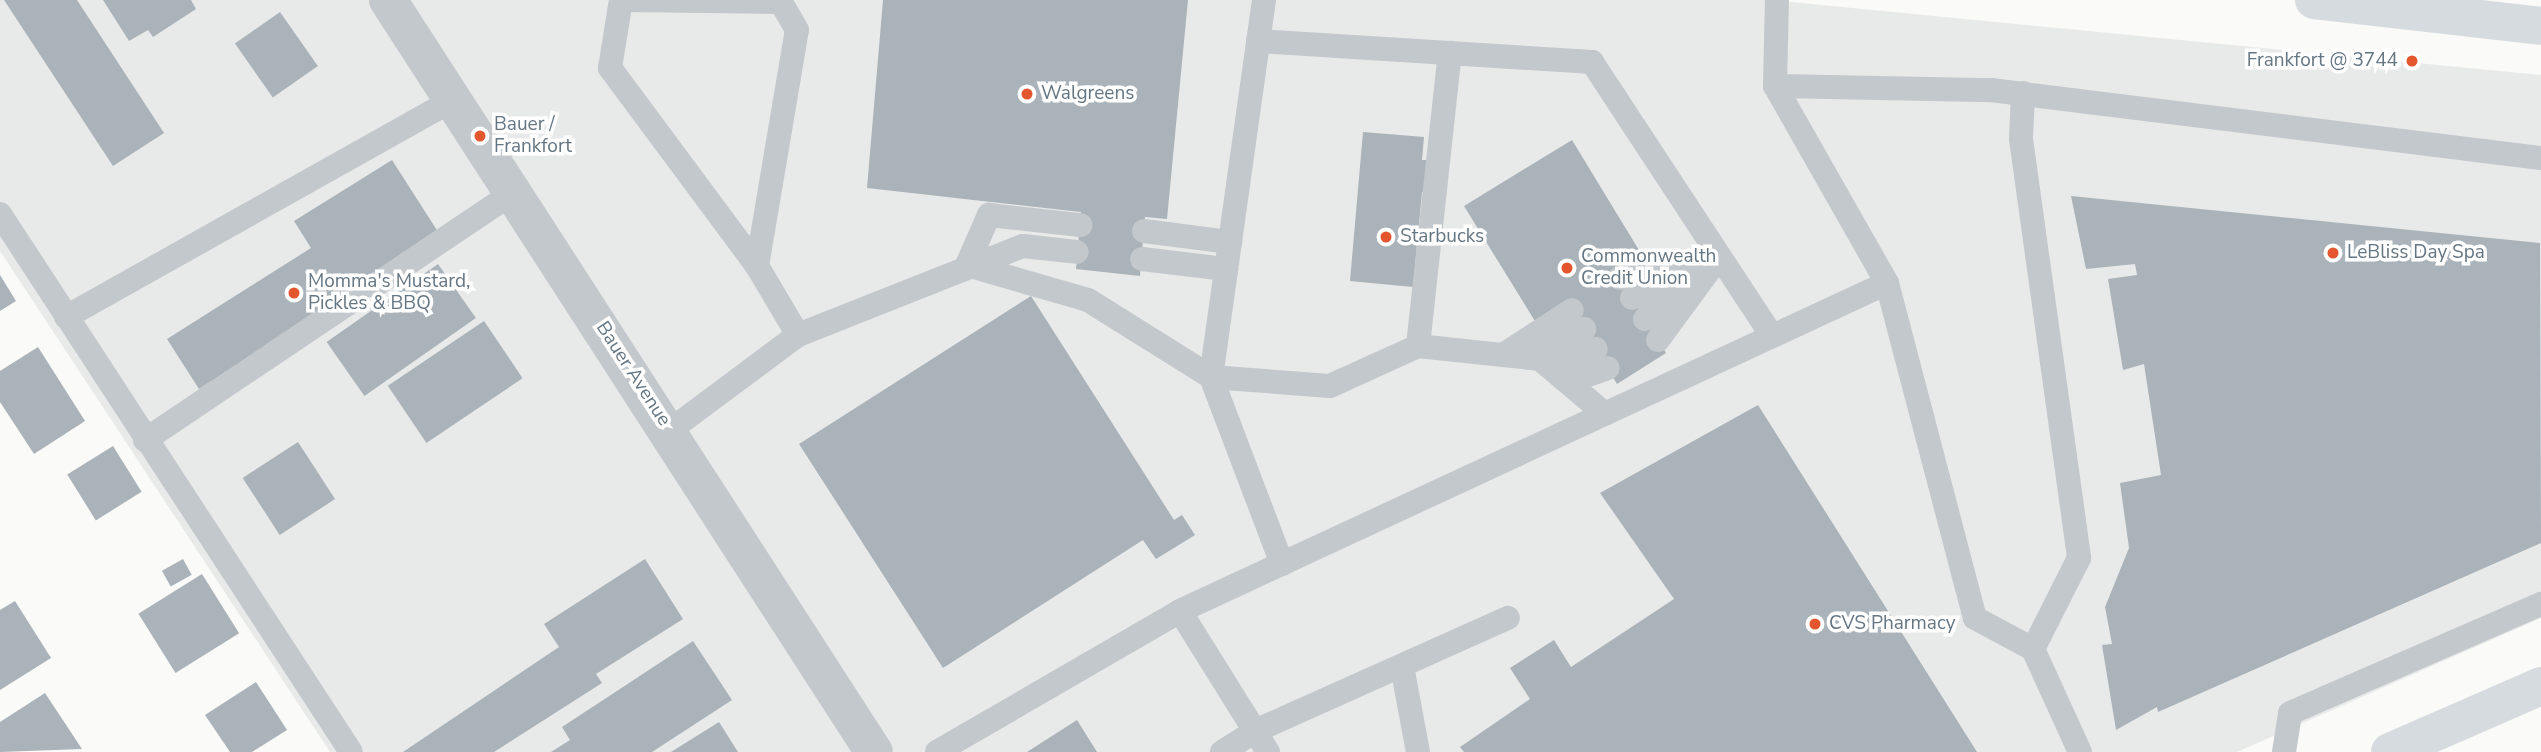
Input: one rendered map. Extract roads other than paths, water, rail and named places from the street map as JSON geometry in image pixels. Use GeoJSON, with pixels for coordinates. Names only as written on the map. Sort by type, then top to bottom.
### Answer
{"type":"FeatureCollection","features":[{"type":"Feature","properties":{"kind":"main road"},"geometry":{"type":"LineString","coordinates":[[2314,0],[2534,17]]}},
{"type":"Feature","properties":{"kind":"main road"},"geometry":{"type":"LineString","coordinates":[[2390,752],[2541,686]]}},
{"type":"Feature","properties":{"kind":"street","name":"Bauer Avenue"},"geometry":{"type":"LineString","coordinates":[[388,0],[515,191],[874,752]]}},
{"type":"Feature","properties":{"kind":"lane"},"geometry":{"type":"LineString","coordinates":[[757,266],[797,30],[780,1],[623,0],[610,68],[757,266],[798,335]]}},
{"type":"Feature","properties":{"kind":"lane"},"geometry":{"type":"LineString","coordinates":[[1264,0],[1211,377],[1282,564]]}},
{"type":"Feature","properties":{"kind":"lane"},"geometry":{"type":"LineString","coordinates":[[1777,0],[1775,86],[1887,283],[1975,618],[2033,649],[2080,752]]}},
{"type":"Feature","properties":{"kind":"lane"},"geometry":{"type":"LineString","coordinates":[[1258,41],[1592,62],[1772,336]]}},
{"type":"Feature","properties":{"kind":"lane"},"geometry":{"type":"LineString","coordinates":[[1418,346],[1450,53]]}},
{"type":"Feature","properties":{"kind":"lane"},"geometry":{"type":"LineString","coordinates":[[1775,86],[2023,93],[2541,158]]}},
{"type":"Feature","properties":{"kind":"lane"},"geometry":{"type":"LineString","coordinates":[[2023,93],[2021,139],[2079,558],[2033,649]]}},
{"type":"Feature","properties":{"kind":"lane"},"geometry":{"type":"LineString","coordinates":[[66,317],[455,99]]}},
{"type":"Feature","properties":{"kind":"lane"},"geometry":{"type":"LineString","coordinates":[[145,440],[515,191]]}},
{"type":"Feature","properties":{"kind":"lane"},"geometry":{"type":"LineString","coordinates":[[0,214],[351,752]]}},
{"type":"Feature","properties":{"kind":"lane"},"geometry":{"type":"LineString","coordinates":[[967,265],[989,215],[1080,225]]}},
{"type":"Feature","properties":{"kind":"lane"},"geometry":{"type":"LineString","coordinates":[[1144,232],[1230,242]]}},
{"type":"Feature","properties":{"kind":"lane"},"geometry":{"type":"LineString","coordinates":[[670,431],[798,335],[967,265],[1023,246],[1077,252]]}},
{"type":"Feature","properties":{"kind":"lane"},"geometry":{"type":"LineString","coordinates":[[1720,257],[1639,309],[1720,257]]}},
{"type":"Feature","properties":{"kind":"lane"},"geometry":{"type":"LineString","coordinates":[[1142,258],[1226,269]]}},
{"type":"Feature","properties":{"kind":"lane"},"geometry":{"type":"LineString","coordinates":[[967,265],[1088,300],[1211,377],[1330,386],[1418,346],[1503,355],[1551,369],[1605,414]]}},
{"type":"Feature","properties":{"kind":"lane"},"geometry":{"type":"LineString","coordinates":[[937,752],[1181,611],[1887,283]]}},
{"type":"Feature","properties":{"kind":"lane"},"geometry":{"type":"LineString","coordinates":[[1503,355],[1590,339]]}},
{"type":"Feature","properties":{"kind":"lane"},"geometry":{"type":"LineString","coordinates":[[1551,369],[1590,339]]}},
{"type":"Feature","properties":{"kind":"lane"},"geometry":{"type":"LineString","coordinates":[[1551,369],[1590,339]]}},
{"type":"Feature","properties":{"kind":"lane"},"geometry":{"type":"LineString","coordinates":[[2284,752],[2290,713],[2541,604]]}},
{"type":"Feature","properties":{"kind":"lane"},"geometry":{"type":"LineString","coordinates":[[1181,611],[1268,752]]}},
{"type":"Feature","properties":{"kind":"lane"},"geometry":{"type":"LineString","coordinates":[[1222,752],[1255,731],[1508,618]]}},
{"type":"Feature","properties":{"kind":"lane"},"geometry":{"type":"LineString","coordinates":[[1402,666],[1418,752]]}},
{"type":"Feature","properties":{"kind":"place","name":"Frankfort @ 3744"},"geometry":{"type":"Point","coordinates":[2412,61]}},
{"type":"Feature","properties":{"kind":"place","name":"Walgreens"},"geometry":{"type":"Point","coordinates":[1027,94]}},
{"type":"Feature","properties":{"kind":"place","name":"Bauer / Frankfort"},"geometry":{"type":"Point","coordinates":[480,136]}},
{"type":"Feature","properties":{"kind":"place","name":"Starbucks"},"geometry":{"type":"Point","coordinates":[1386,237]}},
{"type":"Feature","properties":{"kind":"place","name":"LeBliss Day Spa"},"geometry":{"type":"Point","coordinates":[2333,253]}},
{"type":"Feature","properties":{"kind":"place","name":"Commonwealth Credit Union"},"geometry":{"type":"Point","coordinates":[1567,268]}},
{"type":"Feature","properties":{"kind":"place","name":"Momma's Mustard, Pickles & BBQ"},"geometry":{"type":"Point","coordinates":[294,293]}},
{"type":"Feature","properties":{"kind":"place","name":"CVS Pharmacy"},"geometry":{"type":"Point","coordinates":[1815,624]}}]}
